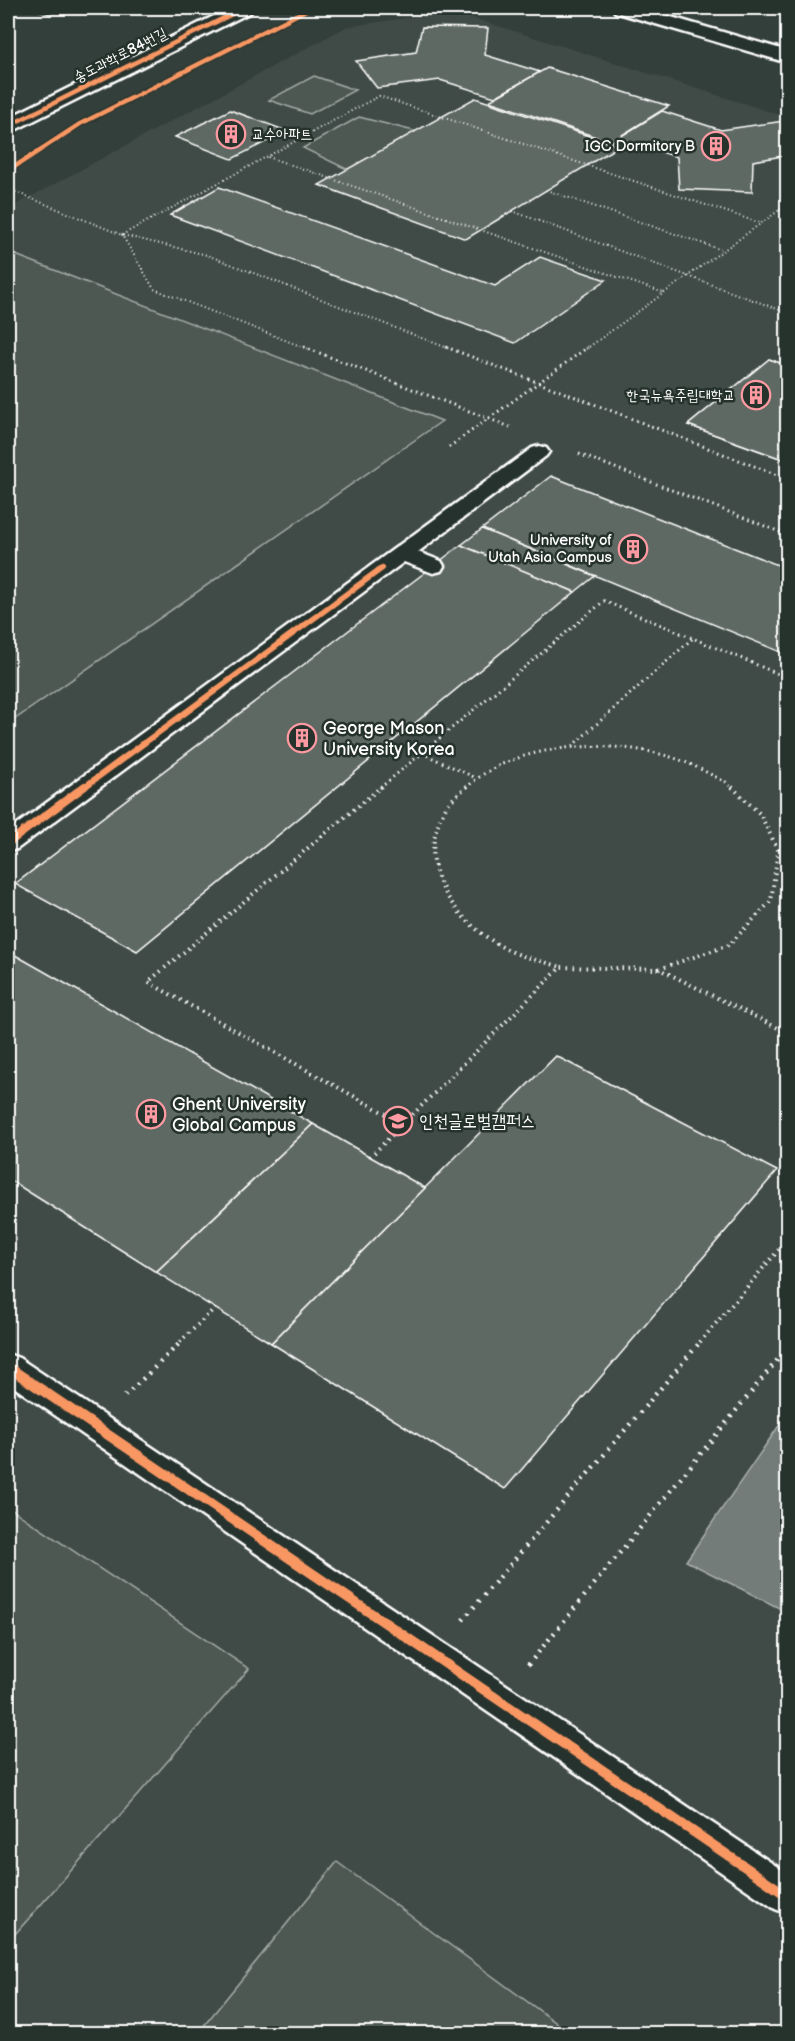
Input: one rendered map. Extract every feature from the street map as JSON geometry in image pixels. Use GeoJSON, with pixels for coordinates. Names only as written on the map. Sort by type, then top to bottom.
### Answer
{"type":"FeatureCollection","features":[{"type":"Feature","properties":{"kind":"street","name":"송도과학로84번길"},"geometry":{"type":"LineString","coordinates":[[8,126],[244,8]]}},
{"type":"Feature","properties":{"kind":"street"},"geometry":{"type":"LineString","coordinates":[[622,8],[788,57]]}},
{"type":"Feature","properties":{"kind":"lane"},"geometry":{"type":"LineString","coordinates":[[8,843],[539,452]]}},
{"type":"Feature","properties":{"kind":"lane"},"geometry":{"type":"LineString","coordinates":[[402,553],[433,566]]}},
{"type":"Feature","properties":{"kind":"lane"},"geometry":{"type":"LineString","coordinates":[[8,1367],[788,1896]]}},
{"type":"Feature","properties":{"kind":"path"},"geometry":{"type":"LineString","coordinates":[[122,235],[221,179],[268,157],[379,96],[760,223]]}},
{"type":"Feature","properties":{"kind":"path"},"geometry":{"type":"LineString","coordinates":[[268,157],[664,293]]}},
{"type":"Feature","properties":{"kind":"path"},"geometry":{"type":"LineString","coordinates":[[8,189],[122,235],[207,255],[788,479]]}},
{"type":"Feature","properties":{"kind":"path"},"geometry":{"type":"LineString","coordinates":[[546,190],[723,250]]}},
{"type":"Feature","properties":{"kind":"path"},"geometry":{"type":"LineString","coordinates":[[449,447],[788,204]]}},
{"type":"Feature","properties":{"kind":"path"},"geometry":{"type":"LineString","coordinates":[[779,210],[788,213]]}},
{"type":"Feature","properties":{"kind":"path"},"geometry":{"type":"LineString","coordinates":[[512,211],[788,313]]}},
{"type":"Feature","properties":{"kind":"path"},"geometry":{"type":"LineString","coordinates":[[122,235],[154,289],[511,427]]}},
{"type":"Feature","properties":{"kind":"path"},"geometry":{"type":"LineString","coordinates":[[577,453],[788,535]]}},
{"type":"Feature","properties":{"kind":"path"},"geometry":{"type":"LineString","coordinates":[[404,1124],[148,982],[604,601],[788,678]]}},
{"type":"Feature","properties":{"kind":"path"},"geometry":{"type":"LineString","coordinates":[[572,747],[693,638]]}},
{"type":"Feature","properties":{"kind":"path"},"geometry":{"type":"LineString","coordinates":[[572,747],[627,747],[680,760],[726,782],[760,814],[778,850],[771,901],[729,945],[659,969],[561,967],[505,948],[463,918],[438,882],[432,844],[445,808],[476,778],[520,757],[572,747]]}},
{"type":"Feature","properties":{"kind":"path"},"geometry":{"type":"LineString","coordinates":[[422,753],[476,778]]}},
{"type":"Feature","properties":{"kind":"path"},"geometry":{"type":"LineString","coordinates":[[778,850],[788,850]]}},
{"type":"Feature","properties":{"kind":"path"},"geometry":{"type":"LineString","coordinates":[[370,1157],[561,967]]}},
{"type":"Feature","properties":{"kind":"path"},"geometry":{"type":"LineString","coordinates":[[659,969],[788,1034]]}},
{"type":"Feature","properties":{"kind":"path"},"geometry":{"type":"LineString","coordinates":[[433,1656],[788,1239]]}},
{"type":"Feature","properties":{"kind":"path"},"geometry":{"type":"LineString","coordinates":[[154,1368],[215,1308]]}},
{"type":"Feature","properties":{"kind":"path"},"geometry":{"type":"LineString","coordinates":[[499,1701],[788,1347]]}},
{"type":"Feature","properties":{"kind":"shaded area","name":"인천글로벌캠퍼스"},"geometry":{"type":"Polygon","coordinates":[[[450,11],[787,117],[787,2033],[8,2034],[8,209],[346,27],[450,11]]]}},
{"type":"Feature","properties":{"kind":"shaded area"},"geometry":{"type":"Polygon","coordinates":[[[314,76],[355,90],[310,114],[269,100],[314,76]]]}},
{"type":"Feature","properties":{"kind":"shaded area"},"geometry":{"type":"Polygon","coordinates":[[[359,117],[445,139],[363,177],[303,148],[359,117]]]}},
{"type":"Feature","properties":{"kind":"shaded area"},"geometry":{"type":"Polygon","coordinates":[[[8,252],[442,421],[8,724],[8,252]]]}},
{"type":"Feature","properties":{"kind":"shaded area"},"geometry":{"type":"Polygon","coordinates":[[[787,1414],[788,1612],[686,1561],[787,1414]]]}},
{"type":"Feature","properties":{"kind":"shaded area"},"geometry":{"type":"Polygon","coordinates":[[[8,1507],[249,1669],[8,1942],[8,1507]]]}},
{"type":"Feature","properties":{"kind":"shaded area"},"geometry":{"type":"Polygon","coordinates":[[[337,1862],[570,2033],[198,2033],[337,1862]]]}},
{"type":"Feature","properties":{"kind":"building"},"geometry":{"type":"Polygon","coordinates":[[[32,8],[64,8],[50,14],[32,8]]]}},
{"type":"Feature","properties":{"kind":"building"},"geometry":{"type":"Polygon","coordinates":[[[422,27],[488,28],[485,55],[540,72],[495,97],[440,80],[377,88],[356,61],[416,52],[422,27]]]}},
{"type":"Feature","properties":{"kind":"building","name":"IGC Dormitory B"},"geometry":{"type":"Polygon","coordinates":[[[547,68],[669,106],[611,142],[489,101],[547,68]]]}},
{"type":"Feature","properties":{"kind":"building"},"geometry":{"type":"Polygon","coordinates":[[[475,98],[619,146],[466,239],[319,185],[475,98]]]}},
{"type":"Feature","properties":{"kind":"building","name":"교수아파트"},"geometry":{"type":"Polygon","coordinates":[[[230,110],[287,131],[232,159],[175,137],[230,110]]]}},
{"type":"Feature","properties":{"kind":"building","name":"IGC Dormitory B"},"geometry":{"type":"Polygon","coordinates":[[[662,111],[721,130],[784,121],[788,124],[788,155],[753,161],[752,192],[679,189],[677,157],[618,138],[662,111]]]}},
{"type":"Feature","properties":{"kind":"building"},"geometry":{"type":"Polygon","coordinates":[[[219,187],[495,286],[540,257],[606,280],[515,343],[170,215],[219,187]]]}},
{"type":"Feature","properties":{"kind":"building","name":"한국뉴욕주립대학교"},"geometry":{"type":"Polygon","coordinates":[[[769,359],[788,366],[788,461],[688,425],[769,359]]]}},
{"type":"Feature","properties":{"kind":"building","name":"한국뉴욕주립대학교"},"geometry":{"type":"Polygon","coordinates":[[[769,359],[788,366],[788,461],[688,425],[769,359]]]}},
{"type":"Feature","properties":{"kind":"building","name":"University of Utah Asia Campus"},"geometry":{"type":"Polygon","coordinates":[[[551,476],[788,569],[788,655],[482,529],[551,476]]]}},
{"type":"Feature","properties":{"kind":"building"},"geometry":{"type":"Polygon","coordinates":[[[482,529],[595,576],[575,592],[461,545],[482,529]]]}},
{"type":"Feature","properties":{"kind":"building","name":"George Mason University Korea"},"geometry":{"type":"Polygon","coordinates":[[[461,545],[575,592],[137,951],[15,884],[461,545]]]}},
{"type":"Feature","properties":{"kind":"building","name":"Ghent University Global Campus"},"geometry":{"type":"Polygon","coordinates":[[[8,951],[313,1124],[156,1272],[8,1179],[8,951]]]}},
{"type":"Feature","properties":{"kind":"building"},"geometry":{"type":"Polygon","coordinates":[[[556,1056],[777,1171],[505,1489],[271,1343],[556,1056]]]}},
{"type":"Feature","properties":{"kind":"building"},"geometry":{"type":"Polygon","coordinates":[[[313,1124],[425,1188],[271,1343],[156,1272],[313,1124]]]}},
{"type":"Feature","properties":{"kind":"cycle path"},"geometry":{"type":"LineString","coordinates":[[8,126],[244,8]]}},
{"type":"Feature","properties":{"kind":"cycle path"},"geometry":{"type":"LineString","coordinates":[[8,171],[80,124],[310,8]]}},
{"type":"Feature","properties":{"kind":"cycle path"},"geometry":{"type":"LineString","coordinates":[[8,843],[382,568]]}},
{"type":"Feature","properties":{"kind":"cycle path"},"geometry":{"type":"LineString","coordinates":[[8,1367],[788,1896]]}},
{"type":"Feature","properties":{"kind":"place","name":"교수아파트"},"geometry":{"type":"Point","coordinates":[231,134]}},
{"type":"Feature","properties":{"kind":"place","name":"IGC Dormitory B"},"geometry":{"type":"Point","coordinates":[716,146]}},
{"type":"Feature","properties":{"kind":"place","name":"한국뉴욕주립대학교"},"geometry":{"type":"Point","coordinates":[756,395]}},
{"type":"Feature","properties":{"kind":"place","name":"University of Utah Asia Campus"},"geometry":{"type":"Point","coordinates":[633,549]}},
{"type":"Feature","properties":{"kind":"place","name":"George Mason University Korea"},"geometry":{"type":"Point","coordinates":[302,738]}},
{"type":"Feature","properties":{"kind":"place","name":"Ghent University Global Campus"},"geometry":{"type":"Point","coordinates":[151,1114]}},
{"type":"Feature","properties":{"kind":"place","name":"인천글로벌캠퍼스"},"geometry":{"type":"Point","coordinates":[398,1121]}}]}
